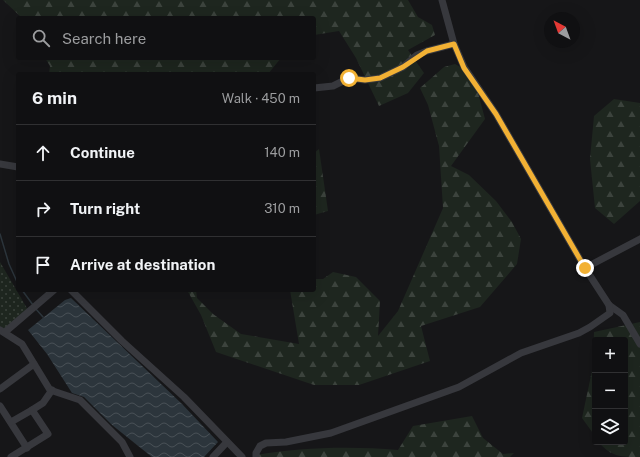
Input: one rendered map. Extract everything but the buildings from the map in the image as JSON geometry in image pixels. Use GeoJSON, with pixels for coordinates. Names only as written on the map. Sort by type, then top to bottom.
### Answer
{"type":"FeatureCollection","features":[{"type":"Feature","properties":{"kind":"street"},"geometry":{"type":"LineString","coordinates":[[442,0],[454,44],[464,68],[496,114],[585,268],[610,305],[623,315],[640,344]]}},
{"type":"Feature","properties":{"kind":"street"},"geometry":{"type":"LineString","coordinates":[[316,88],[333,86],[349,78],[365,80],[380,78],[397,70],[427,51],[454,44]]}},
{"type":"Feature","properties":{"kind":"street"},"geometry":{"type":"LineString","coordinates":[[0,164],[16,168]]}},
{"type":"Feature","properties":{"kind":"street"},"geometry":{"type":"LineString","coordinates":[[585,268],[640,239]]}},
{"type":"Feature","properties":{"kind":"street"},"geometry":{"type":"LineString","coordinates":[[51,292],[2,331],[22,344],[52,390],[80,400],[122,442],[130,457]]}},
{"type":"Feature","properties":{"kind":"street"},"geometry":{"type":"LineString","coordinates":[[73,292],[122,341],[184,397],[242,457]]}},
{"type":"Feature","properties":{"kind":"street"},"geometry":{"type":"LineString","coordinates":[[256,457],[256,453],[260,446],[266,442],[286,442],[331,433],[459,387],[521,353],[590,327],[610,312],[610,305]]}},
{"type":"Feature","properties":{"kind":"street"},"geometry":{"type":"LineString","coordinates":[[0,389],[34,364]]}},
{"type":"Feature","properties":{"kind":"street"},"geometry":{"type":"LineString","coordinates":[[11,422],[43,403],[52,390]]}},
{"type":"Feature","properties":{"kind":"street"},"geometry":{"type":"LineString","coordinates":[[0,406],[27,448]]}},
{"type":"Feature","properties":{"kind":"street"},"geometry":{"type":"LineString","coordinates":[[11,457],[48,434],[32,410]]}},
{"type":"Feature","properties":{"kind":"street"},"geometry":{"type":"LineString","coordinates":[[212,457],[228,442]]}},
{"type":"Feature","properties":{"kind":"green space"},"geometry":{"type":"Polygon","coordinates":[[[3,0],[408,0],[418,17],[432,25],[435,35],[408,50],[424,73],[408,93],[379,106],[356,58],[339,31],[316,35],[316,16],[20,16],[3,0]]]}},
{"type":"Feature","properties":{"kind":"green space"},"geometry":{"type":"Polygon","coordinates":[[[46,60],[279,60],[270,72],[49,72],[50,66],[46,60]]]}},
{"type":"Feature","properties":{"kind":"green space"},"geometry":{"type":"Polygon","coordinates":[[[455,64],[473,74],[485,119],[451,166],[469,175],[496,201],[512,222],[521,239],[517,264],[480,307],[421,326],[430,361],[359,385],[314,385],[216,352],[201,315],[188,292],[196,292],[197,298],[213,314],[241,334],[299,344],[290,292],[316,292],[316,279],[323,279],[333,272],[356,277],[380,301],[378,336],[398,311],[443,208],[439,146],[428,105],[420,88],[444,67],[455,64]]]}},
{"type":"Feature","properties":{"kind":"green space"},"geometry":{"type":"Polygon","coordinates":[[[614,99],[640,103],[640,201],[614,224],[595,208],[590,159],[594,116],[614,99]]]}},
{"type":"Feature","properties":{"kind":"green space"},"geometry":{"type":"Polygon","coordinates":[[[319,149],[328,211],[316,214],[316,151],[319,149]]]}},
{"type":"Feature","properties":{"kind":"green space"},"geometry":{"type":"Polygon","coordinates":[[[0,262],[16,289],[16,292],[18,292],[28,310],[5,330],[0,328],[0,262]]]}},
{"type":"Feature","properties":{"kind":"green space"},"geometry":{"type":"Polygon","coordinates":[[[640,322],[640,457],[617,455],[608,451],[601,445],[628,445],[628,337],[594,337],[594,332],[640,322]]]}},
{"type":"Feature","properties":{"kind":"green space"},"geometry":{"type":"Polygon","coordinates":[[[592,371],[592,432],[582,418],[592,371]]]}},
{"type":"Feature","properties":{"kind":"green space"},"geometry":{"type":"Polygon","coordinates":[[[472,416],[483,438],[503,454],[514,453],[510,457],[258,457],[256,455],[291,450],[327,448],[398,450],[413,426],[472,416]]]}},
{"type":"Feature","properties":{"kind":"water"},"geometry":{"type":"Polygon","coordinates":[[[71,298],[182,404],[218,442],[204,457],[152,457],[112,425],[84,397],[72,393],[47,354],[28,330],[65,300],[71,298]]]}},
{"type":"Feature","properties":{"kind":"waterway"},"geometry":{"type":"LineString","coordinates":[[0,234],[9,264],[16,280]]}},
{"type":"Feature","properties":{"kind":"waterway"},"geometry":{"type":"LineString","coordinates":[[23,292],[33,305]]}},
{"type":"Feature","properties":{"kind":"waterway"},"geometry":{"type":"LineString","coordinates":[[35,308],[43,317]]}},
{"type":"Feature","properties":{"kind":"route"},"geometry":{"type":"LineString","coordinates":[[349,78],[365,80],[380,78],[403,67],[418,55],[454,44],[457,55],[464,68],[496,114],[585,268]]}}]}
